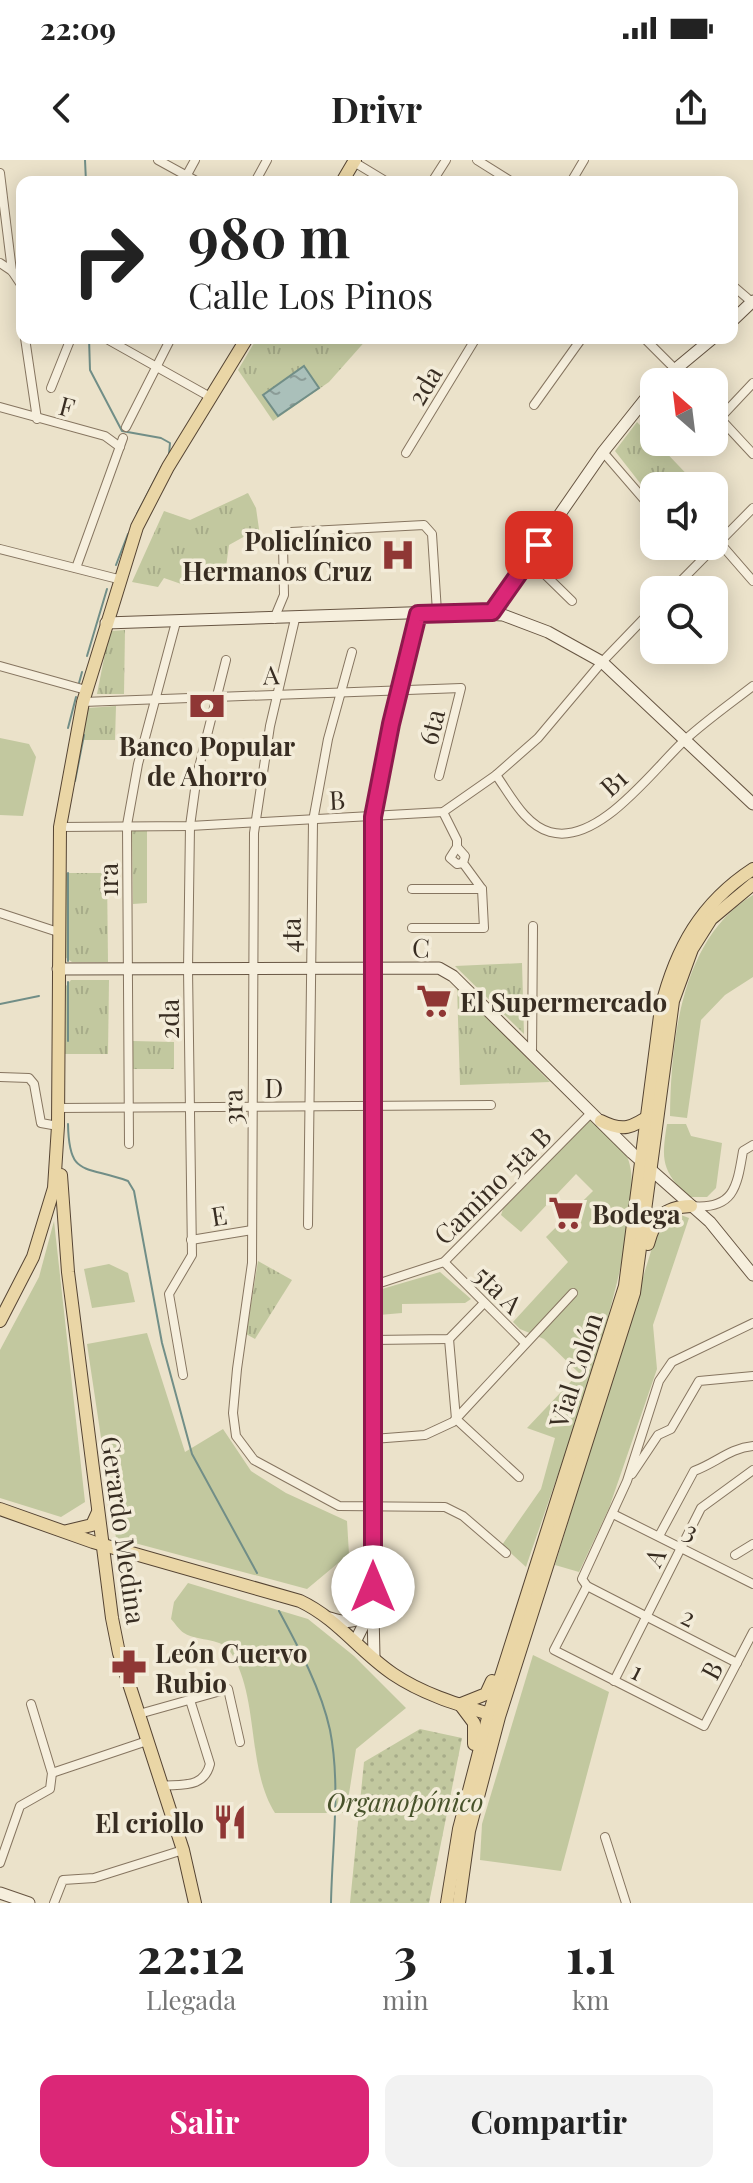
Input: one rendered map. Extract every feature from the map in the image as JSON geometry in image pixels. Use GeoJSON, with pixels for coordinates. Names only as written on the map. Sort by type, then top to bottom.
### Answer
{"type":"FeatureCollection","features":[{"type":"Feature","properties":{"kind":"main road"},"geometry":{"type":"LineString","coordinates":[[0,1321],[33,1257],[54,1188],[58,1126],[60,827],[84,696],[118,579],[137,527],[244,344]]}},
{"type":"Feature","properties":{"kind":"main road","name":"Vial Colón"},"geometry":{"type":"LineString","coordinates":[[447,1903],[467,1793],[634,1293],[646,1216],[647,1166],[661,1008],[683,941],[704,910],[729,884],[753,869]]}},
{"type":"Feature","properties":{"kind":"main road","name":"Vial Colón"},"geometry":{"type":"LineString","coordinates":[[647,1166],[656,1164],[652,1110],[670,1014],[692,949],[711,919],[753,884]]}},
{"type":"Feature","properties":{"kind":"main road"},"geometry":{"type":"LineString","coordinates":[[597,1117],[634,1118],[652,1110]]}},
{"type":"Feature","properties":{"kind":"main road","name":"Gerardo Medina"},"geometry":{"type":"LineString","coordinates":[[57,1152],[98,1512],[119,1653],[183,1850],[195,1903]]}},
{"type":"Feature","properties":{"kind":"main road","name":"Vial Colón"},"geometry":{"type":"LineString","coordinates":[[459,1903],[469,1831],[516,1623],[625,1286],[640,1185],[647,1166]]}},
{"type":"Feature","properties":{"kind":"main road"},"geometry":{"type":"LineString","coordinates":[[635,1226],[657,1205],[687,1202]]}},
{"type":"Feature","properties":{"kind":"main road"},"geometry":{"type":"LineString","coordinates":[[634,1293],[654,1224],[666,1209],[687,1202]]}},
{"type":"Feature","properties":{"kind":"main road"},"geometry":{"type":"LineString","coordinates":[[0,1509],[102,1544],[300,1601],[330,1618],[390,1672],[422,1691],[494,1715]]}},
{"type":"Feature","properties":{"kind":"main road"},"geometry":{"type":"LineString","coordinates":[[63,1531],[92,1525],[98,1512]]}},
{"type":"Feature","properties":{"kind":"main road"},"geometry":{"type":"LineString","coordinates":[[460,1704],[474,1702],[486,1694],[516,1623]]}},
{"type":"Feature","properties":{"kind":"main road"},"geometry":{"type":"LineString","coordinates":[[460,1704],[470,1716],[476,1733],[467,1793]]}},
{"type":"Feature","properties":{"kind":"street"},"geometry":{"type":"LineString","coordinates":[[158,160],[180,176]]}},
{"type":"Feature","properties":{"kind":"street"},"geometry":{"type":"LineString","coordinates":[[477,160],[502,176]]}},
{"type":"Feature","properties":{"kind":"street"},"geometry":{"type":"LineString","coordinates":[[355,161],[378,176]]}},
{"type":"Feature","properties":{"kind":"street"},"geometry":{"type":"LineString","coordinates":[[0,173],[12,271]]}},
{"type":"Feature","properties":{"kind":"street"},"geometry":{"type":"LineString","coordinates":[[0,263],[16,277]]}},
{"type":"Feature","properties":{"kind":"street"},"geometry":{"type":"LineString","coordinates":[[738,316],[753,302]]}},
{"type":"Feature","properties":{"kind":"street"},"geometry":{"type":"LineString","coordinates":[[26,344],[37,419]]}},
{"type":"Feature","properties":{"kind":"street"},"geometry":{"type":"LineString","coordinates":[[51,388],[69,344]]}},
{"type":"Feature","properties":{"kind":"street"},"geometry":{"type":"LineString","coordinates":[[116,344],[212,398]]}},
{"type":"Feature","properties":{"kind":"street"},"geometry":{"type":"LineString","coordinates":[[126,427],[168,344]]}},
{"type":"Feature","properties":{"kind":"street","name":"2da"},"geometry":{"type":"LineString","coordinates":[[406,453],[472,344]]}},
{"type":"Feature","properties":{"kind":"street"},"geometry":{"type":"LineString","coordinates":[[534,405],[578,344]]}},
{"type":"Feature","properties":{"kind":"street"},"geometry":{"type":"LineString","coordinates":[[650,344],[676,368]]}},
{"type":"Feature","properties":{"kind":"street"},"geometry":{"type":"LineString","coordinates":[[678,368],[706,344]]}},
{"type":"Feature","properties":{"kind":"street"},"geometry":{"type":"LineString","coordinates":[[728,405],[753,383]]}},
{"type":"Feature","properties":{"kind":"street"},"geometry":{"type":"LineString","coordinates":[[492,612],[603,452],[640,406]]}},
{"type":"Feature","properties":{"kind":"street","name":"F"},"geometry":{"type":"LineString","coordinates":[[0,407],[122,442],[76,568]]}},
{"type":"Feature","properties":{"kind":"street"},"geometry":{"type":"LineString","coordinates":[[728,427],[753,454]]}},
{"type":"Feature","properties":{"kind":"street"},"geometry":{"type":"LineString","coordinates":[[603,452],[640,495]]}},
{"type":"Feature","properties":{"kind":"street"},"geometry":{"type":"LineString","coordinates":[[728,533],[753,508]]}},
{"type":"Feature","properties":{"kind":"street"},"geometry":{"type":"LineString","coordinates":[[274,620],[284,595],[284,539],[291,532],[308,530],[427,526],[432,534],[437,612]]}},
{"type":"Feature","properties":{"kind":"street"},"geometry":{"type":"LineString","coordinates":[[0,549],[118,579]]}},
{"type":"Feature","properties":{"kind":"street"},"geometry":{"type":"LineString","coordinates":[[728,552],[753,581]]}},
{"type":"Feature","properties":{"kind":"street"},"geometry":{"type":"LineString","coordinates":[[529,559],[572,601]]}},
{"type":"Feature","properties":{"kind":"street"},"geometry":{"type":"LineString","coordinates":[[686,576],[701,560]]}},
{"type":"Feature","properties":{"kind":"street"},"geometry":{"type":"LineString","coordinates":[[106,623],[492,612],[548,632],[602,662],[753,804]]}},
{"type":"Feature","properties":{"kind":"street"},"geometry":{"type":"LineString","coordinates":[[374,1657],[373,817],[418,614]]}},
{"type":"Feature","properties":{"kind":"street","name":"3ra"},"geometry":{"type":"LineString","coordinates":[[295,619],[255,823],[251,969],[252,1263],[236,1373],[233,1413],[236,1436],[254,1460],[339,1506],[445,1507],[463,1516],[506,1553]]}},
{"type":"Feature","properties":{"kind":"street","name":"1ra"},"geometry":{"type":"LineString","coordinates":[[129,1144],[127,825],[138,764],[176,622]]}},
{"type":"Feature","properties":{"kind":"street"},"geometry":{"type":"LineString","coordinates":[[412,928],[484,928],[482,889],[463,863],[453,863],[450,858],[457,847],[457,840],[443,812],[496,775],[538,738],[640,623]]}},
{"type":"Feature","properties":{"kind":"street","name":"4ta"},"geometry":{"type":"LineString","coordinates":[[308,1225],[313,821],[340,691],[352,652]]}},
{"type":"Feature","properties":{"kind":"street","name":"2da"},"geometry":{"type":"LineString","coordinates":[[183,1375],[169,1294],[192,1255],[188,1108],[190,826],[197,775],[226,660]]}},
{"type":"Feature","properties":{"kind":"street","name":"A"},"geometry":{"type":"LineString","coordinates":[[0,666],[84,696],[156,699],[461,688]]}},
{"type":"Feature","properties":{"kind":"street","name":"B1"},"geometry":{"type":"LineString","coordinates":[[496,775],[528,819],[540,828],[553,833],[581,831],[600,822],[685,739],[753,686]]}},
{"type":"Feature","properties":{"kind":"street","name":"6ta"},"geometry":{"type":"LineString","coordinates":[[439,776],[461,688]]}},
{"type":"Feature","properties":{"kind":"street","name":"B"},"geometry":{"type":"LineString","coordinates":[[60,827],[190,826],[443,812]]}},
{"type":"Feature","properties":{"kind":"street"},"geometry":{"type":"LineString","coordinates":[[412,889],[482,889]]}},
{"type":"Feature","properties":{"kind":"street"},"geometry":{"type":"LineString","coordinates":[[0,913],[58,932]]}},
{"type":"Feature","properties":{"kind":"street"},"geometry":{"type":"LineString","coordinates":[[532,1054],[533,926]]}},
{"type":"Feature","properties":{"kind":"street","name":"C"},"geometry":{"type":"LineString","coordinates":[[58,969],[439,968],[453,976],[647,1166],[710,1222],[753,1275]]}},
{"type":"Feature","properties":{"kind":"street"},"geometry":{"type":"LineString","coordinates":[[0,1077],[29,1078],[34,1084],[41,1123],[58,1126]]}},
{"type":"Feature","properties":{"kind":"street","name":"D"},"geometry":{"type":"LineString","coordinates":[[58,1108],[491,1105]]}},
{"type":"Feature","properties":{"kind":"street","name":"Camino 5ta B"},"geometry":{"type":"LineString","coordinates":[[373,1292],[374,1285],[444,1262],[597,1117]]}},
{"type":"Feature","properties":{"kind":"street"},"geometry":{"type":"LineString","coordinates":[[687,1202],[712,1208],[723,1203],[733,1192],[743,1151],[753,1145]]}},
{"type":"Feature","properties":{"kind":"street","name":"E"},"geometry":{"type":"LineString","coordinates":[[191,1240],[252,1230]]}},
{"type":"Feature","properties":{"kind":"street","name":"5ta A"},"geometry":{"type":"LineString","coordinates":[[444,1262],[525,1343]]}},
{"type":"Feature","properties":{"kind":"street"},"geometry":{"type":"LineString","coordinates":[[373,1439],[425,1435],[456,1419],[573,1293]]}},
{"type":"Feature","properties":{"kind":"street"},"geometry":{"type":"LineString","coordinates":[[373,1340],[449,1339],[484,1303]]}},
{"type":"Feature","properties":{"kind":"street"},"geometry":{"type":"LineString","coordinates":[[585,1582],[627,1481],[659,1381],[672,1362],[753,1323]]}},
{"type":"Feature","properties":{"kind":"street"},"geometry":{"type":"LineString","coordinates":[[449,1339],[456,1419],[519,1477]]}},
{"type":"Feature","properties":{"kind":"street"},"geometry":{"type":"LineString","coordinates":[[627,1481],[658,1435],[671,1429],[699,1381],[753,1376]]}},
{"type":"Feature","properties":{"kind":"street"},"geometry":{"type":"LineString","coordinates":[[659,1536],[694,1471],[712,1465],[737,1446],[753,1446]]}},
{"type":"Feature","properties":{"kind":"street","name":"A"},"geometry":{"type":"LineString","coordinates":[[614,1681],[701,1508],[753,1470]]}},
{"type":"Feature","properties":{"kind":"street","name":"3"},"geometry":{"type":"LineString","coordinates":[[613,1514],[753,1584]]}},
{"type":"Feature","properties":{"kind":"street"},"geometry":{"type":"LineString","coordinates":[[735,1555],[753,1544]]}},
{"type":"Feature","properties":{"kind":"street","name":"2"},"geometry":{"type":"LineString","coordinates":[[585,1582],[737,1663]]}},
{"type":"Feature","properties":{"kind":"street","name":"1"},"geometry":{"type":"LineString","coordinates":[[585,1582],[554,1650],[704,1726]]}},
{"type":"Feature","properties":{"kind":"street"},"geometry":{"type":"LineString","coordinates":[[330,1618],[347,1623],[359,1620],[373,1606]]}},
{"type":"Feature","properties":{"kind":"street"},"geometry":{"type":"LineString","coordinates":[[356,1640],[373,1606]]}},
{"type":"Feature","properties":{"kind":"street","name":"B"},"geometry":{"type":"LineString","coordinates":[[704,1726],[753,1632]]}},
{"type":"Feature","properties":{"kind":"street"},"geometry":{"type":"LineString","coordinates":[[139,1714],[228,1689],[240,1742]]}},
{"type":"Feature","properties":{"kind":"street"},"geometry":{"type":"LineString","coordinates":[[162,1786],[201,1781],[208,1773],[210,1764],[190,1700]]}},
{"type":"Feature","properties":{"kind":"street"},"geometry":{"type":"LineString","coordinates":[[0,1863],[20,1806],[50,1789],[52,1773],[31,1704]]}},
{"type":"Feature","properties":{"kind":"street"},"geometry":{"type":"LineString","coordinates":[[52,1773],[147,1741]]}},
{"type":"Feature","properties":{"kind":"street"},"geometry":{"type":"LineString","coordinates":[[605,1837],[626,1903]]}},
{"type":"Feature","properties":{"kind":"street"},"geometry":{"type":"LineString","coordinates":[[54,1903],[63,1880],[94,1878],[183,1850]]}},
{"type":"Feature","properties":{"kind":"street"},"geometry":{"type":"LineString","coordinates":[[0,1893],[29,1903]]}},
{"type":"Feature","properties":{"kind":"green space"},"geometry":{"type":"Polygon","coordinates":[[[253,344],[363,344],[329,382],[273,421],[238,370],[253,344]]]}},
{"type":"Feature","properties":{"kind":"green space"},"geometry":{"type":"Polygon","coordinates":[[[637,422],[640,425],[640,456],[669,456],[685,472],[640,472],[640,483],[615,451],[637,422]]]}},
{"type":"Feature","properties":{"kind":"green space"},"geometry":{"type":"Polygon","coordinates":[[[248,493],[256,508],[260,536],[247,535],[229,545],[226,567],[187,572],[184,585],[164,578],[158,587],[132,582],[164,511],[190,520],[248,493]]]}},
{"type":"Feature","properties":{"kind":"green space"},"geometry":{"type":"Polygon","coordinates":[[[125,630],[124,694],[97,694],[111,631],[125,630]]]}},
{"type":"Feature","properties":{"kind":"green space"},"geometry":{"type":"Polygon","coordinates":[[[116,706],[115,740],[80,740],[88,708],[116,706]]]}},
{"type":"Feature","properties":{"kind":"green space"},"geometry":{"type":"Polygon","coordinates":[[[0,738],[29,744],[36,757],[23,816],[0,815],[0,738]]]}},
{"type":"Feature","properties":{"kind":"green space"},"geometry":{"type":"Polygon","coordinates":[[[147,830],[147,903],[133,904],[132,831],[147,830]]]}},
{"type":"Feature","properties":{"kind":"green space"},"geometry":{"type":"Polygon","coordinates":[[[64,873],[107,873],[108,962],[72,962],[65,957],[64,873]]]}},
{"type":"Feature","properties":{"kind":"green space"},"geometry":{"type":"Polygon","coordinates":[[[753,895],[753,977],[725,995],[701,1020],[687,1118],[670,1116],[678,1024],[695,964],[710,937],[729,914],[753,895]]]}},
{"type":"Feature","properties":{"kind":"green space"},"geometry":{"type":"Polygon","coordinates":[[[522,963],[524,1034],[455,966],[522,963]]]}},
{"type":"Feature","properties":{"kind":"green space"},"geometry":{"type":"Polygon","coordinates":[[[71,980],[109,980],[108,1054],[65,1054],[66,986],[71,980]]]}},
{"type":"Feature","properties":{"kind":"green space"},"geometry":{"type":"Polygon","coordinates":[[[457,986],[550,1082],[460,1085],[457,986]]]}},
{"type":"Feature","properties":{"kind":"green space"},"geometry":{"type":"Polygon","coordinates":[[[133,1041],[174,1042],[174,1069],[133,1069],[133,1041]]]}},
{"type":"Feature","properties":{"kind":"green space"},"geometry":{"type":"Polygon","coordinates":[[[592,1118],[628,1159],[632,1192],[626,1240],[596,1359],[526,1567],[502,1545],[541,1489],[555,1438],[527,1428],[579,1373],[544,1339],[520,1329],[513,1322],[568,1262],[546,1237],[593,1191],[576,1174],[521,1232],[501,1215],[503,1209],[592,1118]]]}},
{"type":"Feature","properties":{"kind":"green space"},"geometry":{"type":"Polygon","coordinates":[[[667,1124],[686,1124],[691,1136],[722,1143],[716,1188],[707,1197],[688,1197],[668,1172],[664,1156],[667,1124]]]}},
{"type":"Feature","properties":{"kind":"green space"},"geometry":{"type":"Polygon","coordinates":[[[678,1214],[689,1218],[653,1325],[657,1369],[609,1508],[579,1572],[555,1565],[659,1225],[666,1217],[678,1214]]]}},
{"type":"Feature","properties":{"kind":"green space"},"geometry":{"type":"Polygon","coordinates":[[[54,1221],[85,1502],[61,1517],[0,1498],[0,1350],[39,1277],[54,1221]]]}},
{"type":"Feature","properties":{"kind":"green space"},"geometry":{"type":"Polygon","coordinates":[[[258,1261],[292,1280],[255,1339],[246,1334],[258,1261]]]}},
{"type":"Feature","properties":{"kind":"green space"},"geometry":{"type":"Polygon","coordinates":[[[109,1264],[128,1273],[135,1302],[92,1308],[84,1269],[109,1264]]]}},
{"type":"Feature","properties":{"kind":"green space"},"geometry":{"type":"Polygon","coordinates":[[[440,1272],[471,1299],[465,1303],[402,1304],[402,1313],[379,1315],[377,1295],[382,1289],[440,1272]]]}},
{"type":"Feature","properties":{"kind":"green space"},"geometry":{"type":"Polygon","coordinates":[[[147,1333],[185,1452],[223,1429],[251,1471],[286,1493],[347,1521],[349,1554],[307,1589],[116,1538],[87,1344],[147,1333]]]}},
{"type":"Feature","properties":{"kind":"green space"},"geometry":{"type":"Polygon","coordinates":[[[188,1583],[308,1619],[354,1656],[406,1708],[356,1749],[346,1813],[275,1813],[260,1776],[247,1693],[233,1656],[217,1642],[184,1633],[171,1619],[174,1602],[188,1583]]]}},
{"type":"Feature","properties":{"kind":"green space"},"geometry":{"type":"Polygon","coordinates":[[[533,1655],[609,1692],[561,1871],[480,1860],[482,1824],[533,1655]]]}},
{"type":"Feature","properties":{"kind":"green space","name":"Organopónico"},"geometry":{"type":"Polygon","coordinates":[[[420,1729],[462,1738],[429,1903],[350,1903],[364,1762],[420,1729]]]}},
{"type":"Feature","properties":{"kind":"water"},"geometry":{"type":"Polygon","coordinates":[[[304,366],[319,388],[278,416],[263,395],[304,366]]]}},
{"type":"Feature","properties":{"kind":"waterway"},"geometry":{"type":"LineString","coordinates":[[85,160],[86,176]]}},
{"type":"Feature","properties":{"kind":"waterway"},"geometry":{"type":"LineString","coordinates":[[89,344],[90,370],[122,431],[161,438],[170,443],[169,454]]}},
{"type":"Feature","properties":{"kind":"waterway"},"geometry":{"type":"LineString","coordinates":[[137,514],[162,466]]}},
{"type":"Feature","properties":{"kind":"waterway"},"geometry":{"type":"LineString","coordinates":[[116,565],[128,534]]}},
{"type":"Feature","properties":{"kind":"waterway"},"geometry":{"type":"LineString","coordinates":[[87,656],[107,589]]}},
{"type":"Feature","properties":{"kind":"waterway"},"geometry":{"type":"LineString","coordinates":[[79,683],[82,672]]}},
{"type":"Feature","properties":{"kind":"waterway"},"geometry":{"type":"LineString","coordinates":[[68,728],[76,697]]}},
{"type":"Feature","properties":{"kind":"waterway"},"geometry":{"type":"LineString","coordinates":[[75,781],[84,735]]}},
{"type":"Feature","properties":{"kind":"waterway"},"geometry":{"type":"LineString","coordinates":[[68,873],[68,961]]}},
{"type":"Feature","properties":{"kind":"waterway"},"geometry":{"type":"LineString","coordinates":[[68,982],[68,1041]]}},
{"type":"Feature","properties":{"kind":"waterway"},"geometry":{"type":"LineString","coordinates":[[0,1004],[39,996]]}},
{"type":"Feature","properties":{"kind":"waterway"},"geometry":{"type":"LineString","coordinates":[[68,1124],[71,1153],[76,1161],[90,1170],[128,1181],[134,1191],[162,1343],[192,1454],[257,1573]]}},
{"type":"Feature","properties":{"kind":"waterway"},"geometry":{"type":"LineString","coordinates":[[279,1611],[315,1684],[330,1730],[335,1773],[331,1903]]}},
{"type":"Feature","properties":{"kind":"place","name":"Policlínico Hermanos Cruz"},"geometry":{"type":"Point","coordinates":[398,555]}},
{"type":"Feature","properties":{"kind":"place","name":"Banco Popular de Ahorro"},"geometry":{"type":"Point","coordinates":[207,706]}},
{"type":"Feature","properties":{"kind":"place","name":"El Supermercado"},"geometry":{"type":"Point","coordinates":[434,1001]}},
{"type":"Feature","properties":{"kind":"place","name":"Bodega"},"geometry":{"type":"Point","coordinates":[566,1213]}},
{"type":"Feature","properties":{"kind":"place","name":"León Cuervo Rubio"},"geometry":{"type":"Point","coordinates":[129,1667]}},
{"type":"Feature","properties":{"kind":"place","name":"El criollo"},"geometry":{"type":"Point","coordinates":[230,1822]}},
{"type":"Feature","properties":{"kind":"route"},"geometry":{"type":"LineString","coordinates":[[373,1587],[372,942],[373,817],[379,778],[418,614],[492,612],[539,545]]}}]}
